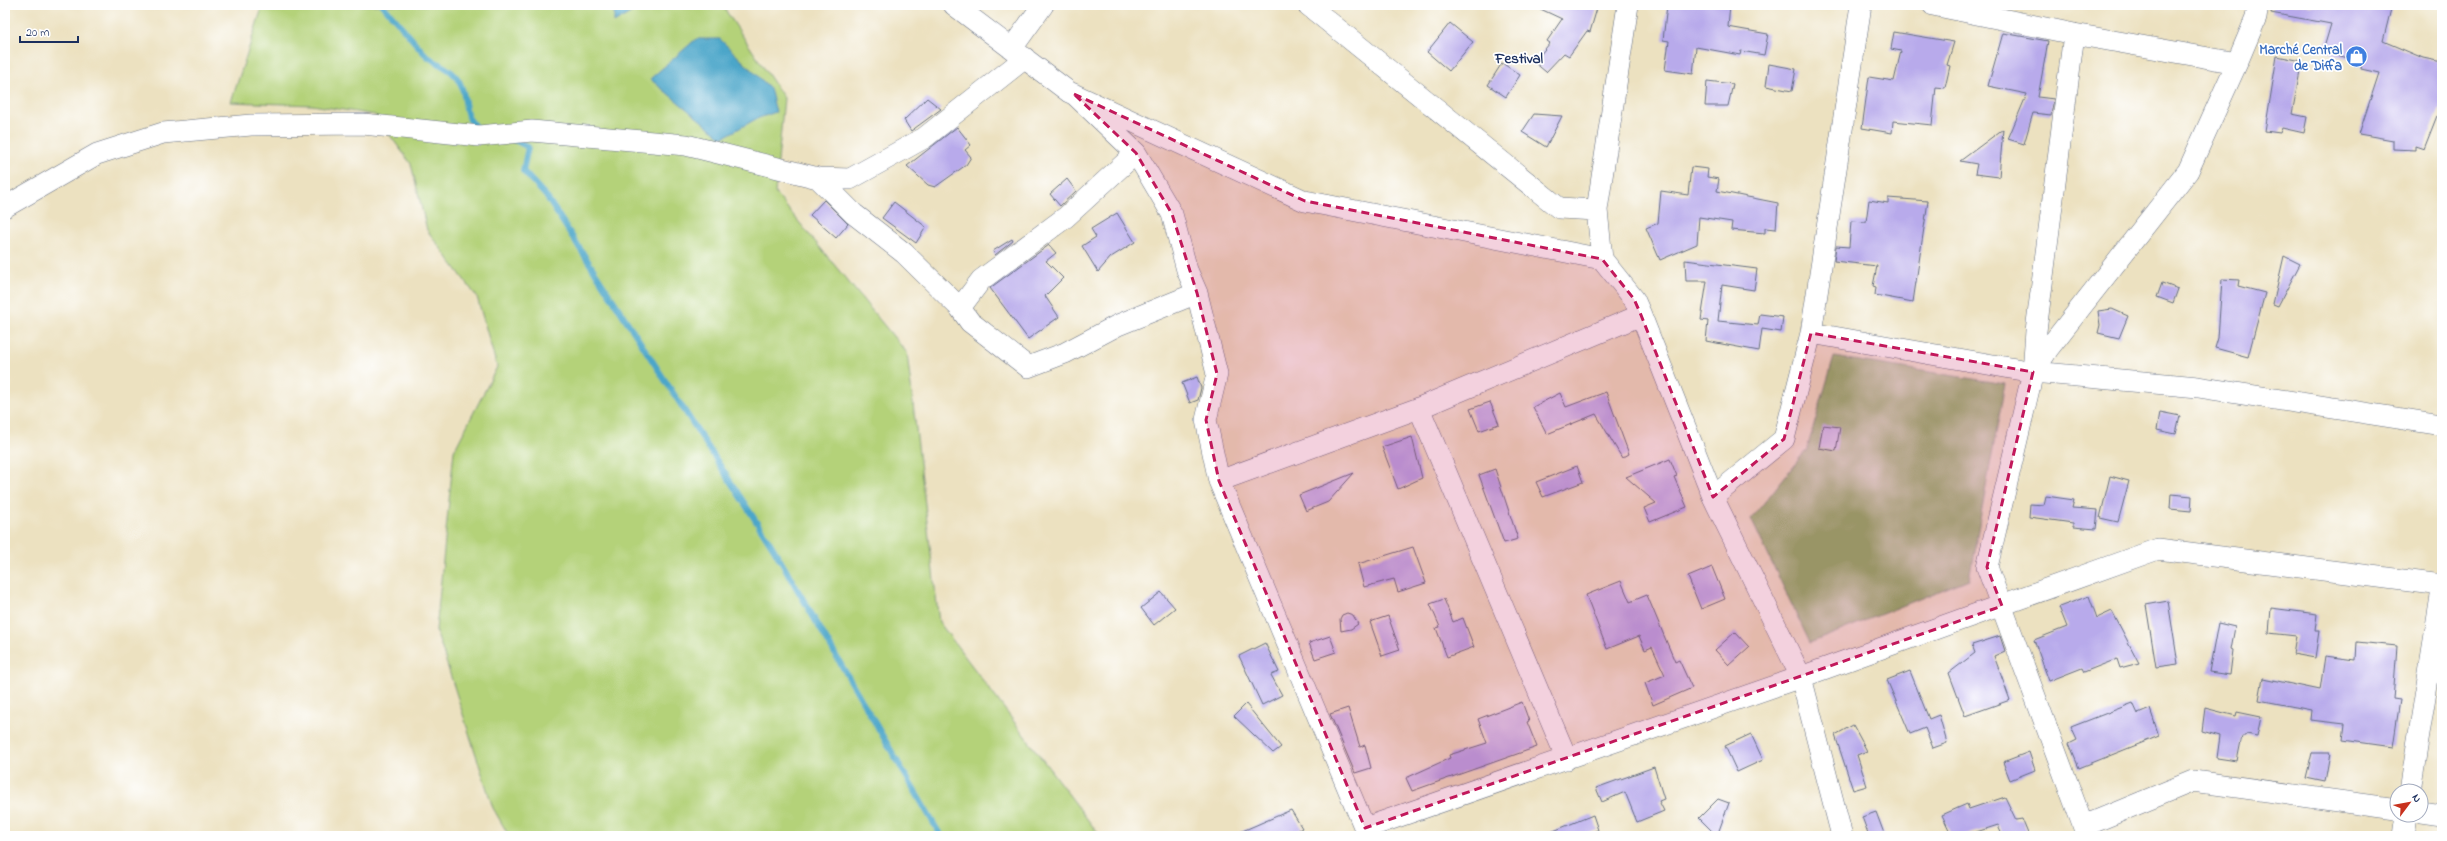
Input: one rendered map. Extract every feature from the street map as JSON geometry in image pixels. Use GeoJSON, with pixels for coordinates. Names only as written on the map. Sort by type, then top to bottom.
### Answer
{"type":"FeatureCollection","features":[{"type":"Feature","properties":{"kind":"street"},"geometry":{"type":"LineString","coordinates":[[954,5],[1074,94],[1136,153],[1172,214],[1187,270],[1197,294],[1217,374],[1206,420],[1219,481],[1367,832],[1567,759],[2002,606],[2158,549],[2442,585]]}},
{"type":"Feature","properties":{"kind":"street"},"geometry":{"type":"LineString","coordinates":[[5,207],[97,154],[163,133],[251,125],[363,124],[479,136],[532,131],[686,145],[818,178],[850,179],[924,138],[1018,53],[1043,5]]}},
{"type":"Feature","properties":{"kind":"street"},"geometry":{"type":"LineString","coordinates":[[1308,5],[1559,208],[1596,210]]}},
{"type":"Feature","properties":{"kind":"street"},"geometry":{"type":"LineString","coordinates":[[1628,5],[1596,210],[1602,259],[1634,299],[1713,497],[1801,677],[1842,836]]}},
{"type":"Feature","properties":{"kind":"street"},"geometry":{"type":"LineString","coordinates":[[1713,497],[1784,438],[1811,332],[1861,5]]}},
{"type":"Feature","properties":{"kind":"street"},"geometry":{"type":"LineString","coordinates":[[1933,5],[2074,34],[2237,63]]}},
{"type":"Feature","properties":{"kind":"street"},"geometry":{"type":"LineString","coordinates":[[2033,372],[2048,349],[2188,171],[2256,18],[2258,5]]}},
{"type":"Feature","properties":{"kind":"street"},"geometry":{"type":"LineString","coordinates":[[2074,34],[2036,332],[2033,372],[1987,567],[2085,831],[2194,782],[2389,808]]}},
{"type":"Feature","properties":{"kind":"street"},"geometry":{"type":"LineString","coordinates":[[1074,94],[1305,202],[1602,259]]}},
{"type":"Feature","properties":{"kind":"street"},"geometry":{"type":"LineString","coordinates":[[960,308],[981,280],[1066,217],[1136,153]]}},
{"type":"Feature","properties":{"kind":"street"},"geometry":{"type":"LineString","coordinates":[[818,178],[854,214],[904,253],[960,308],[970,322],[1028,367],[1064,353],[1118,325],[1197,294]]}},
{"type":"Feature","properties":{"kind":"street"},"geometry":{"type":"LineString","coordinates":[[1219,481],[1419,408],[1641,315]]}},
{"type":"Feature","properties":{"kind":"street"},"geometry":{"type":"LineString","coordinates":[[1811,332],[2033,372],[2198,387],[2442,425]]}},
{"type":"Feature","properties":{"kind":"street"},"geometry":{"type":"LineString","coordinates":[[1419,408],[1567,759]]}},
{"type":"Feature","properties":{"kind":"street"},"geometry":{"type":"LineString","coordinates":[[2411,783],[2442,590]]}},
{"type":"Feature","properties":{"kind":"street"},"geometry":{"type":"LineString","coordinates":[[2429,813],[2442,815]]}},
{"type":"Feature","properties":{"kind":"street"},"geometry":{"type":"LineString","coordinates":[[2403,836],[2405,823]]}},
{"type":"Feature","properties":{"kind":"highlighted area"},"geometry":{"type":"Polygon","coordinates":[[[1074,94],[1305,201],[1602,259],[1634,299],[1713,497],[1784,439],[1811,333],[2033,372],[1987,567],[2002,606],[1365,828],[1219,481],[1206,420],[1217,374],[1197,293],[1172,214],[1136,153],[1074,94]]]}},
{"type":"Feature","properties":{"kind":"green space"},"geometry":{"type":"Polygon","coordinates":[[[263,5],[722,5],[784,98],[775,193],[907,353],[939,622],[1100,836],[509,836],[493,808],[436,630],[454,451],[497,367],[477,297],[427,230],[411,164],[375,115],[312,105],[231,102],[263,5]]]}},
{"type":"Feature","properties":{"kind":"green space"},"geometry":{"type":"Polygon","coordinates":[[[1834,357],[2005,384],[1969,579],[1810,643],[1751,519],[1807,449],[1834,357]]]}},
{"type":"Feature","properties":{"kind":"water"},"geometry":{"type":"Polygon","coordinates":[[[614,5],[643,5],[614,23],[614,5]]]}},
{"type":"Feature","properties":{"kind":"water"},"geometry":{"type":"Polygon","coordinates":[[[696,39],[720,39],[770,88],[776,112],[756,119],[722,138],[650,79],[696,39]]]}},
{"type":"Feature","properties":{"kind":"building"},"geometry":{"type":"Polygon","coordinates":[[[1532,5],[1598,5],[1590,32],[1587,31],[1569,56],[1564,53],[1546,72],[1534,62],[1550,43],[1547,41],[1562,19],[1532,5]]]}},
{"type":"Feature","properties":{"kind":"building"},"geometry":{"type":"Polygon","coordinates":[[[1667,5],[1730,5],[1728,27],[1768,34],[1764,55],[1741,51],[1740,55],[1696,47],[1693,74],[1665,70],[1669,41],[1663,40],[1667,5]]]}},
{"type":"Feature","properties":{"kind":"building"},"geometry":{"type":"Polygon","coordinates":[[[2272,5],[2392,5],[2383,41],[2423,58],[2442,62],[2442,103],[2424,149],[2415,146],[2415,150],[2393,149],[2393,140],[2359,134],[2379,73],[2361,69],[2362,62],[2323,51],[2331,24],[2271,13],[2272,5]]]}},
{"type":"Feature","properties":{"kind":"building"},"geometry":{"type":"Polygon","coordinates":[[[1450,23],[1473,42],[1449,71],[1427,52],[1450,23]]]}},
{"type":"Feature","properties":{"kind":"building"},"geometry":{"type":"Polygon","coordinates":[[[1894,32],[1954,42],[1947,65],[1950,66],[1945,88],[1936,87],[1932,125],[1893,121],[1892,133],[1862,128],[1869,77],[1894,81],[1901,51],[1891,49],[1894,32]]]}},
{"type":"Feature","properties":{"kind":"building"},"geometry":{"type":"Polygon","coordinates":[[[2003,33],[2048,41],[2038,97],[2054,99],[2051,115],[2033,113],[2024,144],[2008,139],[2027,94],[1988,86],[2003,33]]]}},
{"type":"Feature","properties":{"kind":"building"},"geometry":{"type":"Polygon","coordinates":[[[2277,56],[2302,61],[2292,114],[2307,117],[2304,133],[2282,128],[2280,133],[2265,131],[2277,56]]]}},
{"type":"Feature","properties":{"kind":"building"},"geometry":{"type":"Polygon","coordinates":[[[1502,63],[1520,75],[1506,97],[1488,85],[1502,63]]]}},
{"type":"Feature","properties":{"kind":"building"},"geometry":{"type":"Polygon","coordinates":[[[1769,64],[1796,69],[1792,91],[1766,86],[1769,64]]]}},
{"type":"Feature","properties":{"kind":"building"},"geometry":{"type":"Polygon","coordinates":[[[1707,81],[1733,84],[1728,106],[1705,106],[1707,81]]]}},
{"type":"Feature","properties":{"kind":"building"},"geometry":{"type":"Polygon","coordinates":[[[927,98],[941,109],[911,131],[904,120],[927,98]]]}},
{"type":"Feature","properties":{"kind":"building"},"geometry":{"type":"Polygon","coordinates":[[[1534,114],[1562,116],[1546,147],[1522,132],[1534,114]]]}},
{"type":"Feature","properties":{"kind":"building"},"geometry":{"type":"Polygon","coordinates":[[[957,127],[971,145],[965,150],[971,157],[966,165],[935,187],[928,185],[907,166],[957,127]]]}},
{"type":"Feature","properties":{"kind":"building"},"geometry":{"type":"Polygon","coordinates":[[[2003,129],[1999,177],[1975,174],[1977,164],[1960,161],[2003,129]]]}},
{"type":"Feature","properties":{"kind":"building"},"geometry":{"type":"Polygon","coordinates":[[[1691,167],[1708,169],[1707,177],[1719,179],[1717,191],[1778,203],[1776,229],[1765,228],[1765,233],[1731,230],[1732,222],[1699,217],[1697,244],[1660,260],[1646,228],[1658,223],[1661,191],[1688,195],[1691,167]]]}},
{"type":"Feature","properties":{"kind":"building"},"geometry":{"type":"Polygon","coordinates":[[[1067,179],[1076,191],[1060,206],[1050,194],[1067,179]]]}},
{"type":"Feature","properties":{"kind":"building"},"geometry":{"type":"Polygon","coordinates":[[[1888,198],[1928,201],[1913,302],[1875,295],[1876,287],[1873,286],[1877,266],[1834,261],[1836,246],[1849,247],[1851,221],[1866,222],[1869,200],[1888,203],[1888,198]]]}},
{"type":"Feature","properties":{"kind":"building"},"geometry":{"type":"Polygon","coordinates":[[[824,200],[848,224],[836,238],[810,215],[824,200]]]}},
{"type":"Feature","properties":{"kind":"building"},"geometry":{"type":"Polygon","coordinates":[[[894,202],[926,227],[916,243],[882,218],[894,202]]]}},
{"type":"Feature","properties":{"kind":"building"},"geometry":{"type":"Polygon","coordinates":[[[1117,213],[1135,242],[1111,257],[1098,272],[1082,246],[1096,237],[1091,229],[1117,213]]]}},
{"type":"Feature","properties":{"kind":"building"},"geometry":{"type":"Polygon","coordinates":[[[1012,239],[1013,241],[995,255],[993,251],[1012,239]]]}},
{"type":"Feature","properties":{"kind":"building"},"geometry":{"type":"Polygon","coordinates":[[[1049,245],[1056,253],[1046,261],[1063,278],[1045,296],[1059,317],[1028,339],[990,288],[1049,245]]]}},
{"type":"Feature","properties":{"kind":"building"},"geometry":{"type":"Polygon","coordinates":[[[2284,256],[2300,264],[2278,306],[2273,304],[2284,256]]]}},
{"type":"Feature","properties":{"kind":"building"},"geometry":{"type":"Polygon","coordinates":[[[1685,260],[1757,269],[1754,290],[1722,285],[1718,321],[1758,325],[1760,314],[1783,317],[1781,332],[1762,329],[1759,351],[1706,341],[1708,321],[1701,320],[1707,281],[1686,281],[1685,260]]]}},
{"type":"Feature","properties":{"kind":"building"},"geometry":{"type":"Polygon","coordinates":[[[2222,279],[2239,280],[2238,286],[2265,293],[2248,357],[2215,348],[2218,338],[2222,279]]]}},
{"type":"Feature","properties":{"kind":"building"},"geometry":{"type":"Polygon","coordinates":[[[2162,283],[2178,289],[2173,303],[2157,297],[2162,283]]]}},
{"type":"Feature","properties":{"kind":"building"},"geometry":{"type":"Polygon","coordinates":[[[2112,309],[2128,316],[2119,338],[2098,333],[2100,325],[2098,311],[2112,309]]]}},
{"type":"Feature","properties":{"kind":"building"},"geometry":{"type":"Polygon","coordinates":[[[1197,377],[1201,388],[1198,400],[1190,403],[1182,383],[1197,377]]]}},
{"type":"Feature","properties":{"kind":"building"},"geometry":{"type":"Polygon","coordinates":[[[1606,392],[1629,454],[1622,458],[1596,414],[1547,434],[1533,407],[1560,393],[1566,407],[1606,392]]]}},
{"type":"Feature","properties":{"kind":"building"},"geometry":{"type":"Polygon","coordinates":[[[1490,402],[1499,424],[1479,431],[1470,409],[1490,402]]]}},
{"type":"Feature","properties":{"kind":"building"},"geometry":{"type":"Polygon","coordinates":[[[2160,412],[2180,416],[2176,434],[2157,430],[2160,412]]]}},
{"type":"Feature","properties":{"kind":"building"},"geometry":{"type":"Polygon","coordinates":[[[1823,425],[1840,427],[1836,451],[1819,448],[1823,425]]]}},
{"type":"Feature","properties":{"kind":"building"},"geometry":{"type":"Polygon","coordinates":[[[1412,437],[1422,478],[1398,489],[1382,447],[1412,437]]]}},
{"type":"Feature","properties":{"kind":"building"},"geometry":{"type":"Polygon","coordinates":[[[1670,459],[1677,476],[1674,477],[1687,507],[1650,522],[1644,508],[1656,503],[1626,477],[1670,459]]]}},
{"type":"Feature","properties":{"kind":"building"},"geometry":{"type":"Polygon","coordinates":[[[1577,466],[1583,482],[1543,497],[1536,482],[1577,466]]]}},
{"type":"Feature","properties":{"kind":"building"},"geometry":{"type":"Polygon","coordinates":[[[1495,469],[1518,539],[1504,543],[1479,475],[1495,469]]]}},
{"type":"Feature","properties":{"kind":"building"},"geometry":{"type":"Polygon","coordinates":[[[1354,473],[1328,502],[1306,511],[1299,495],[1354,473]]]}},
{"type":"Feature","properties":{"kind":"building"},"geometry":{"type":"Polygon","coordinates":[[[2110,476],[2129,481],[2118,522],[2100,518],[2110,476]]]}},
{"type":"Feature","properties":{"kind":"building"},"geometry":{"type":"Polygon","coordinates":[[[2171,494],[2192,496],[2191,511],[2170,509],[2171,494]]]}},
{"type":"Feature","properties":{"kind":"building"},"geometry":{"type":"Polygon","coordinates":[[[2046,496],[2074,500],[2072,508],[2098,510],[2096,529],[2073,527],[2073,523],[2029,517],[2030,504],[2044,505],[2046,496]]]}},
{"type":"Feature","properties":{"kind":"building"},"geometry":{"type":"Polygon","coordinates":[[[1413,547],[1426,583],[1398,592],[1394,579],[1364,587],[1358,564],[1413,547]]]}},
{"type":"Feature","properties":{"kind":"building"},"geometry":{"type":"Polygon","coordinates":[[[1712,567],[1725,599],[1701,609],[1688,577],[1712,567]]]}},
{"type":"Feature","properties":{"kind":"building"},"geometry":{"type":"Polygon","coordinates":[[[1621,581],[1630,602],[1647,595],[1675,662],[1679,660],[1692,688],[1653,705],[1645,683],[1665,675],[1652,647],[1645,650],[1639,636],[1607,649],[1586,595],[1621,581]]]}},
{"type":"Feature","properties":{"kind":"building"},"geometry":{"type":"Polygon","coordinates":[[[1161,592],[1175,608],[1154,625],[1141,608],[1161,592]]]}},
{"type":"Feature","properties":{"kind":"building"},"geometry":{"type":"Polygon","coordinates":[[[2089,596],[2097,618],[2112,611],[2139,663],[2120,668],[2117,659],[2084,672],[2082,668],[2049,681],[2034,640],[2067,627],[2059,607],[2089,596]]]}},
{"type":"Feature","properties":{"kind":"building"},"geometry":{"type":"Polygon","coordinates":[[[1444,599],[1453,622],[1463,618],[1474,647],[1447,657],[1436,628],[1440,627],[1430,604],[1444,599]]]}},
{"type":"Feature","properties":{"kind":"building"},"geometry":{"type":"Polygon","coordinates":[[[2168,601],[2178,664],[2156,667],[2146,605],[2168,601]]]}},
{"type":"Feature","properties":{"kind":"building"},"geometry":{"type":"Polygon","coordinates":[[[2271,608],[2317,614],[2315,631],[2319,631],[2315,658],[2293,654],[2296,636],[2269,633],[2271,608]]]}},
{"type":"Feature","properties":{"kind":"building"},"geometry":{"type":"Polygon","coordinates":[[[1347,613],[1353,615],[1358,624],[1351,629],[1341,631],[1340,619],[1342,615],[1347,613]]]}},
{"type":"Feature","properties":{"kind":"building"},"geometry":{"type":"Polygon","coordinates":[[[1388,616],[1400,650],[1382,656],[1370,622],[1388,616]]]}},
{"type":"Feature","properties":{"kind":"building"},"geometry":{"type":"Polygon","coordinates":[[[2218,623],[2235,627],[2231,649],[2233,650],[2230,675],[2209,672],[2218,623]]]}},
{"type":"Feature","properties":{"kind":"building"},"geometry":{"type":"Polygon","coordinates":[[[1735,632],[1749,647],[1729,665],[1715,650],[1735,632]]]}},
{"type":"Feature","properties":{"kind":"building"},"geometry":{"type":"Polygon","coordinates":[[[1330,636],[1336,652],[1315,659],[1309,643],[1330,636]]]}},
{"type":"Feature","properties":{"kind":"building"},"geometry":{"type":"Polygon","coordinates":[[[2000,636],[2005,651],[1994,656],[2010,700],[1965,716],[1949,673],[1975,653],[1972,645],[2000,636]]]}},
{"type":"Feature","properties":{"kind":"building"},"geometry":{"type":"Polygon","coordinates":[[[2357,642],[2397,646],[2393,699],[2400,700],[2393,747],[2343,740],[2345,724],[2310,720],[2311,710],[2259,700],[2263,678],[2320,690],[2325,656],[2356,660],[2357,642]]]}},
{"type":"Feature","properties":{"kind":"building"},"geometry":{"type":"Polygon","coordinates":[[[1265,643],[1279,672],[1271,675],[1282,695],[1262,705],[1239,656],[1265,643]]]}},
{"type":"Feature","properties":{"kind":"building"},"geometry":{"type":"Polygon","coordinates":[[[1910,671],[1929,719],[1939,715],[1947,743],[1933,748],[1925,728],[1910,734],[1887,680],[1910,671]]]}},
{"type":"Feature","properties":{"kind":"building"},"geometry":{"type":"Polygon","coordinates":[[[1522,702],[1529,721],[1527,722],[1537,747],[1412,791],[1406,778],[1450,758],[1449,755],[1487,743],[1478,719],[1522,702]]]}},
{"type":"Feature","properties":{"kind":"building"},"geometry":{"type":"Polygon","coordinates":[[[2133,703],[2138,714],[2150,709],[2159,736],[2079,768],[2069,744],[2077,740],[2071,727],[2133,703]]]}},
{"type":"Feature","properties":{"kind":"building"},"geometry":{"type":"Polygon","coordinates":[[[1246,704],[1281,747],[1273,753],[1234,716],[1246,704]]]}},
{"type":"Feature","properties":{"kind":"building"},"geometry":{"type":"Polygon","coordinates":[[[1348,708],[1360,747],[1365,745],[1371,768],[1355,773],[1330,714],[1348,708]]]}},
{"type":"Feature","properties":{"kind":"building"},"geometry":{"type":"Polygon","coordinates":[[[2205,708],[2236,716],[2237,712],[2261,717],[2257,736],[2246,734],[2245,736],[2242,736],[2237,761],[2217,758],[2220,736],[2202,731],[2205,708]]]}},
{"type":"Feature","properties":{"kind":"building"},"geometry":{"type":"Polygon","coordinates":[[[1853,725],[1867,751],[1857,755],[1867,786],[1853,790],[1835,735],[1853,725]]]}},
{"type":"Feature","properties":{"kind":"building"},"geometry":{"type":"Polygon","coordinates":[[[1751,734],[1763,760],[1737,772],[1725,746],[1751,734]]]}},
{"type":"Feature","properties":{"kind":"building"},"geometry":{"type":"Polygon","coordinates":[[[2029,752],[2035,770],[2010,780],[2003,762],[2029,752]]]}},
{"type":"Feature","properties":{"kind":"building"},"geometry":{"type":"Polygon","coordinates":[[[2312,753],[2330,753],[2325,782],[2306,778],[2312,753]]]}},
{"type":"Feature","properties":{"kind":"building"},"geometry":{"type":"Polygon","coordinates":[[[1654,767],[1664,799],[1659,801],[1664,811],[1637,822],[1625,792],[1602,802],[1596,788],[1654,767]]]}},
{"type":"Feature","properties":{"kind":"building"},"geometry":{"type":"Polygon","coordinates":[[[2005,797],[2016,820],[2022,819],[2029,836],[2003,836],[1998,825],[1964,836],[1952,836],[1942,815],[1967,804],[1969,809],[2005,797]]]}},
{"type":"Feature","properties":{"kind":"building"},"geometry":{"type":"Polygon","coordinates":[[[1718,799],[1729,803],[1717,836],[1699,818],[1718,799]]]}},
{"type":"Feature","properties":{"kind":"building"},"geometry":{"type":"Polygon","coordinates":[[[1291,810],[1302,828],[1289,836],[1231,836],[1291,810]]]}},
{"type":"Feature","properties":{"kind":"building"},"geometry":{"type":"Polygon","coordinates":[[[1876,812],[1885,836],[1869,836],[1862,817],[1876,812]]]}},
{"type":"Feature","properties":{"kind":"building"},"geometry":{"type":"Polygon","coordinates":[[[1593,815],[1598,830],[1581,836],[1541,836],[1593,815]]]}},
{"type":"Feature","properties":{"kind":"waterway"},"geometry":{"type":"LineString","coordinates":[[382,5],[427,56],[454,74],[463,90],[469,119],[479,130]]}},
{"type":"Feature","properties":{"kind":"waterway"},"geometry":{"type":"LineString","coordinates":[[513,139],[528,147],[523,171],[546,196],[772,546],[941,836]]}},
{"type":"Feature","properties":{"kind":"place","name":"Marché Central de Diffa"},"geometry":{"type":"Point","coordinates":[2357,57]}},
{"type":"Feature","properties":{"kind":"district","name":"Festival"},"geometry":{"type":"Point","coordinates":[1519,58]}}]}
